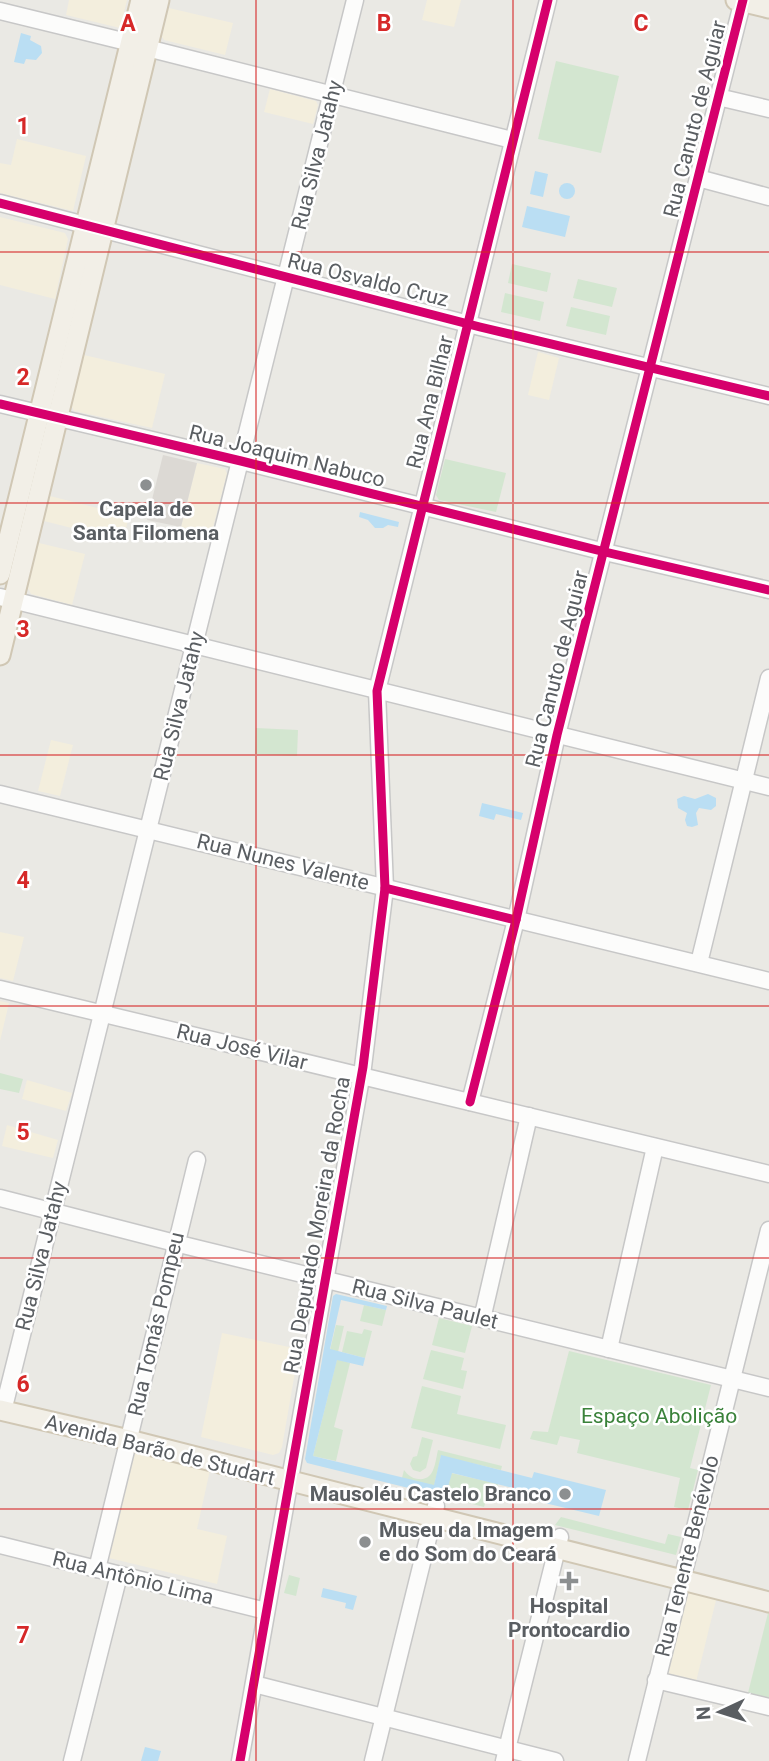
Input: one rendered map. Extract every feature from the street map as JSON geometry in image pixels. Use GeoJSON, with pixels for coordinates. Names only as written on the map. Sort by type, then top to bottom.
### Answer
{"type":"FeatureCollection","features":[{"type":"Feature","properties":{"kind":"main road"},"geometry":{"type":"LineString","coordinates":[[139,46],[141,0]]}},
{"type":"Feature","properties":{"kind":"main road"},"geometry":{"type":"LineString","coordinates":[[0,655],[7,599],[48,416],[139,46],[159,0]]}},
{"type":"Feature","properties":{"kind":"main road"},"geometry":{"type":"LineString","coordinates":[[740,0],[769,8]]}},
{"type":"Feature","properties":{"kind":"main road"},"geometry":{"type":"LineString","coordinates":[[0,574],[48,416]]}},
{"type":"Feature","properties":{"kind":"main road","name":"Avenida Barão de Studart"},"geometry":{"type":"LineString","coordinates":[[2,1405],[682,1574],[769,1602]]}},
{"type":"Feature","properties":{"kind":"main road","name":"Avenida Barão de Studart"},"geometry":{"type":"LineString","coordinates":[[682,1574],[769,1589]]}},
{"type":"Feature","properties":{"kind":"street","name":"Rua Silva Jatahy"},"geometry":{"type":"LineString","coordinates":[[2,1405],[355,0]]}},
{"type":"Feature","properties":{"kind":"street","name":"Rua Ana Bilhar"},"geometry":{"type":"LineString","coordinates":[[377,691],[548,0]]}},
{"type":"Feature","properties":{"kind":"street","name":"Rua Canuto de Aguiar"},"geometry":{"type":"LineString","coordinates":[[470,1102],[516,919],[557,735],[605,552],[740,0]]}},
{"type":"Feature","properties":{"kind":"street"},"geometry":{"type":"LineString","coordinates":[[0,11],[512,140]]}},
{"type":"Feature","properties":{"kind":"street"},"geometry":{"type":"LineString","coordinates":[[718,97],[769,109]]}},
{"type":"Feature","properties":{"kind":"street"},"geometry":{"type":"LineString","coordinates":[[698,178],[769,197]]}},
{"type":"Feature","properties":{"kind":"street","name":"Rua Osvaldo Cruz"},"geometry":{"type":"LineString","coordinates":[[0,203],[468,323],[769,396]]}},
{"type":"Feature","properties":{"kind":"street","name":"Rua Joaquim Nabuco"},"geometry":{"type":"LineString","coordinates":[[0,404],[769,590]]}},
{"type":"Feature","properties":{"kind":"street"},"geometry":{"type":"LineString","coordinates":[[7,599],[769,787]]}},
{"type":"Feature","properties":{"kind":"street"},"geometry":{"type":"LineString","coordinates":[[699,963],[769,678]]}},
{"type":"Feature","properties":{"kind":"street","name":"Rua Deputado Moreira da Rocha"},"geometry":{"type":"LineString","coordinates":[[240,1761],[361,1076],[385,888],[377,691]]}},
{"type":"Feature","properties":{"kind":"street","name":"Rua Nunes Valente"},"geometry":{"type":"LineString","coordinates":[[0,794],[149,828],[769,981]]}},
{"type":"Feature","properties":{"kind":"street","name":"Rua José Vilar"},"geometry":{"type":"LineString","coordinates":[[0,989],[769,1174]]}},
{"type":"Feature","properties":{"kind":"street"},"geometry":{"type":"LineString","coordinates":[[482,1319],[529,1116]]}},
{"type":"Feature","properties":{"kind":"street"},"geometry":{"type":"LineString","coordinates":[[609,1349],[655,1147]]}},
{"type":"Feature","properties":{"kind":"street","name":"Rua Tomás Pompeu"},"geometry":{"type":"LineString","coordinates":[[97,1570],[197,1160]]}},
{"type":"Feature","properties":{"kind":"street","name":"Rua Silva Paulet"},"geometry":{"type":"LineString","coordinates":[[0,1198],[769,1388]]}},
{"type":"Feature","properties":{"kind":"street","name":"Rua Tenente Benévolo"},"geometry":{"type":"LineString","coordinates":[[637,1761],[769,1230]]}},
{"type":"Feature","properties":{"kind":"street"},"geometry":{"type":"LineString","coordinates":[[373,1761],[434,1512]]}},
{"type":"Feature","properties":{"kind":"street"},"geometry":{"type":"LineString","coordinates":[[505,1755],[558,1543]]}},
{"type":"Feature","properties":{"kind":"street","name":"Rua Antônio Lima"},"geometry":{"type":"LineString","coordinates":[[0,1545],[266,1611]]}},
{"type":"Feature","properties":{"kind":"street"},"geometry":{"type":"LineString","coordinates":[[72,1761],[119,1575]]}},
{"type":"Feature","properties":{"kind":"street"},"geometry":{"type":"LineString","coordinates":[[656,1680],[769,1707]]}},
{"type":"Feature","properties":{"kind":"street"},"geometry":{"type":"LineString","coordinates":[[254,1684],[384,1718],[505,1755],[555,1761]]}},
{"type":"Feature","properties":{"kind":"shaded area"},"geometry":{"type":"Polygon","coordinates":[[[69,0],[127,0],[120,28],[66,15],[69,0]]]}},
{"type":"Feature","properties":{"kind":"shaded area"},"geometry":{"type":"Polygon","coordinates":[[[427,0],[461,0],[454,27],[422,20],[427,0]]]}},
{"type":"Feature","properties":{"kind":"shaded area"},"geometry":{"type":"Polygon","coordinates":[[[169,8],[233,23],[225,55],[164,40],[162,37],[169,8]]]}},
{"type":"Feature","properties":{"kind":"shaded area"},"geometry":{"type":"Polygon","coordinates":[[[270,89],[316,101],[318,105],[313,124],[264,112],[270,89]]]}},
{"type":"Feature","properties":{"kind":"shaded area"},"geometry":{"type":"Polygon","coordinates":[[[17,139],[86,156],[73,211],[0,193],[0,163],[11,165],[17,139]]]}},
{"type":"Feature","properties":{"kind":"shaded area"},"geometry":{"type":"Polygon","coordinates":[[[0,217],[65,233],[68,239],[55,299],[0,285],[0,217]]]}},
{"type":"Feature","properties":{"kind":"shaded area"},"geometry":{"type":"Polygon","coordinates":[[[538,352],[559,358],[549,400],[528,395],[538,352]]]}},
{"type":"Feature","properties":{"kind":"shaded area"},"geometry":{"type":"Polygon","coordinates":[[[84,355],[165,374],[152,428],[74,411],[72,407],[84,355]]]}},
{"type":"Feature","properties":{"kind":"shaded area"},"geometry":{"type":"Polygon","coordinates":[[[163,455],[197,463],[181,527],[147,520],[163,455]]]}},
{"type":"Feature","properties":{"kind":"shaded area"},"geometry":{"type":"Polygon","coordinates":[[[197,463],[225,469],[227,474],[211,535],[181,527],[197,463]]]}},
{"type":"Feature","properties":{"kind":"shaded area"},"geometry":{"type":"Polygon","coordinates":[[[50,496],[129,516],[123,541],[44,521],[50,496]]]}},
{"type":"Feature","properties":{"kind":"shaded area"},"geometry":{"type":"Polygon","coordinates":[[[39,543],[85,554],[72,605],[31,594],[28,588],[39,543]]]}},
{"type":"Feature","properties":{"kind":"shaded area"},"geometry":{"type":"Polygon","coordinates":[[[51,740],[73,745],[60,796],[38,791],[51,740]]]}},
{"type":"Feature","properties":{"kind":"shaded area"},"geometry":{"type":"Polygon","coordinates":[[[0,932],[24,937],[13,981],[0,978],[0,932]]]}},
{"type":"Feature","properties":{"kind":"shaded area"},"geometry":{"type":"Polygon","coordinates":[[[0,1001],[9,1003],[0,1041],[0,1001]]]}},
{"type":"Feature","properties":{"kind":"shaded area"},"geometry":{"type":"Polygon","coordinates":[[[27,1080],[72,1093],[66,1111],[22,1099],[27,1080]]]}},
{"type":"Feature","properties":{"kind":"shaded area"},"geometry":{"type":"Polygon","coordinates":[[[7,1125],[58,1140],[53,1158],[2,1146],[7,1125]]]}},
{"type":"Feature","properties":{"kind":"shaded area"},"geometry":{"type":"Polygon","coordinates":[[[222,1333],[299,1349],[279,1453],[273,1455],[201,1437],[222,1333]]]}},
{"type":"Feature","properties":{"kind":"shaded area"},"geometry":{"type":"Polygon","coordinates":[[[134,1452],[210,1470],[197,1529],[227,1536],[217,1584],[109,1558],[134,1452]]]}},
{"type":"Feature","properties":{"kind":"shaded area"},"geometry":{"type":"Polygon","coordinates":[[[687,1589],[717,1596],[696,1682],[665,1674],[687,1589]]]}},
{"type":"Feature","properties":{"kind":"green space"},"geometry":{"type":"Polygon","coordinates":[[[556,61],[619,76],[601,153],[538,139],[556,61]]]}},
{"type":"Feature","properties":{"kind":"green space"},"geometry":{"type":"Polygon","coordinates":[[[512,264],[551,273],[547,292],[508,283],[512,264]]]}},
{"type":"Feature","properties":{"kind":"green space"},"geometry":{"type":"Polygon","coordinates":[[[578,279],[617,288],[612,307],[573,298],[578,279]]]}},
{"type":"Feature","properties":{"kind":"green space"},"geometry":{"type":"Polygon","coordinates":[[[505,293],[544,302],[540,321],[501,312],[505,293]]]}},
{"type":"Feature","properties":{"kind":"green space"},"geometry":{"type":"Polygon","coordinates":[[[571,307],[610,316],[606,335],[566,326],[571,307]]]}},
{"type":"Feature","properties":{"kind":"green space"},"geometry":{"type":"Polygon","coordinates":[[[445,459],[506,473],[496,512],[439,500],[436,495],[445,459]]]}},
{"type":"Feature","properties":{"kind":"green space"},"geometry":{"type":"Polygon","coordinates":[[[256,728],[298,730],[297,756],[255,754],[256,728]]]}},
{"type":"Feature","properties":{"kind":"green space"},"geometry":{"type":"Polygon","coordinates":[[[0,1073],[23,1079],[19,1093],[0,1089],[0,1073]]]}},
{"type":"Feature","properties":{"kind":"green space"},"geometry":{"type":"Polygon","coordinates":[[[364,1305],[386,1310],[382,1326],[360,1321],[364,1305]]]}},
{"type":"Feature","properties":{"kind":"green space"},"geometry":{"type":"Polygon","coordinates":[[[439,1318],[472,1326],[465,1353],[432,1345],[439,1318]]]}},
{"type":"Feature","properties":{"kind":"green space"},"geometry":{"type":"Polygon","coordinates":[[[336,1325],[344,1326],[338,1352],[330,1350],[336,1325]]]}},
{"type":"Feature","properties":{"kind":"green space"},"geometry":{"type":"Polygon","coordinates":[[[364,1329],[372,1331],[365,1358],[342,1352],[347,1331],[362,1334],[364,1329]]]}},
{"type":"Feature","properties":{"kind":"green space"},"geometry":{"type":"Polygon","coordinates":[[[431,1350],[464,1358],[461,1370],[467,1371],[463,1389],[423,1379],[431,1350]]]}},
{"type":"Feature","properties":{"kind":"green space","name":"Espaço Abolição"},"geometry":{"type":"Polygon","coordinates":[[[569,1351],[711,1385],[690,1468],[698,1470],[688,1510],[674,1507],[680,1478],[577,1453],[580,1440],[560,1436],[557,1445],[530,1439],[533,1431],[548,1432],[569,1351]]]}},
{"type":"Feature","properties":{"kind":"green space"},"geometry":{"type":"Polygon","coordinates":[[[337,1359],[350,1363],[334,1427],[343,1430],[336,1461],[313,1456],[337,1359]]]}},
{"type":"Feature","properties":{"kind":"green space"},"geometry":{"type":"Polygon","coordinates":[[[422,1386],[461,1396],[457,1414],[506,1425],[500,1449],[411,1428],[422,1386]]]}},
{"type":"Feature","properties":{"kind":"green space"},"geometry":{"type":"Polygon","coordinates":[[[422,1437],[433,1440],[426,1468],[420,1472],[413,1470],[410,1464],[413,1457],[417,1456],[422,1437]]]}},
{"type":"Feature","properties":{"kind":"green space"},"geometry":{"type":"Polygon","coordinates":[[[438,1450],[502,1466],[501,1470],[441,1456],[434,1486],[402,1478],[404,1470],[416,1479],[428,1477],[433,1470],[438,1450]]]}},
{"type":"Feature","properties":{"kind":"green space"},"geometry":{"type":"Polygon","coordinates":[[[451,1473],[498,1484],[496,1491],[489,1490],[484,1507],[445,1497],[451,1473]]]}},
{"type":"Feature","properties":{"kind":"green space"},"geometry":{"type":"Polygon","coordinates":[[[561,1517],[665,1544],[668,1534],[681,1537],[676,1555],[555,1525],[561,1517]]]}},
{"type":"Feature","properties":{"kind":"green space"},"geometry":{"type":"Polygon","coordinates":[[[289,1575],[300,1578],[296,1596],[284,1593],[289,1575]]]}},
{"type":"Feature","properties":{"kind":"green space"},"geometry":{"type":"Polygon","coordinates":[[[769,1613],[769,1702],[747,1697],[769,1613]]]}},
{"type":"Feature","properties":{"kind":"water"},"geometry":{"type":"Polygon","coordinates":[[[21,33],[31,36],[30,40],[41,46],[42,53],[36,60],[26,59],[24,64],[14,62],[21,33]]]}},
{"type":"Feature","properties":{"kind":"water"},"geometry":{"type":"Polygon","coordinates":[[[535,171],[548,174],[543,197],[530,194],[535,171]]]}},
{"type":"Feature","properties":{"kind":"water"},"geometry":{"type":"Polygon","coordinates":[[[567,183],[573,185],[573,197],[567,199],[561,197],[559,191],[561,185],[567,183]]]}},
{"type":"Feature","properties":{"kind":"water"},"geometry":{"type":"Polygon","coordinates":[[[527,206],[570,216],[565,237],[522,227],[527,206]]]}},
{"type":"Feature","properties":{"kind":"water"},"geometry":{"type":"Polygon","coordinates":[[[360,512],[399,522],[398,527],[388,525],[375,528],[368,520],[359,517],[360,512]]]}},
{"type":"Feature","properties":{"kind":"water"},"geometry":{"type":"Polygon","coordinates":[[[708,794],[716,798],[716,806],[711,810],[699,808],[696,813],[698,825],[687,826],[687,813],[678,808],[677,799],[684,796],[695,799],[708,794]]]}},
{"type":"Feature","properties":{"kind":"water"},"geometry":{"type":"Polygon","coordinates":[[[482,803],[523,813],[521,820],[496,814],[494,820],[479,816],[482,803]]]}},
{"type":"Feature","properties":{"kind":"water"},"geometry":{"type":"Polygon","coordinates":[[[336,1294],[387,1306],[386,1310],[341,1300],[330,1349],[365,1358],[363,1366],[337,1360],[313,1456],[434,1485],[441,1455],[532,1478],[534,1472],[606,1490],[599,1516],[528,1499],[529,1492],[452,1473],[445,1497],[307,1463],[305,1459],[333,1296],[336,1294]]]}},
{"type":"Feature","properties":{"kind":"water"},"geometry":{"type":"Polygon","coordinates":[[[323,1588],[357,1596],[353,1610],[345,1608],[346,1603],[321,1597],[323,1588]]]}},
{"type":"Feature","properties":{"kind":"water"},"geometry":{"type":"Polygon","coordinates":[[[145,1747],[161,1751],[158,1761],[141,1761],[145,1747]]]}},
{"type":"Feature","properties":{"kind":"cycle path"},"geometry":{"type":"LineString","coordinates":[[240,1761],[363,1067],[385,888],[377,691],[548,0]]}},
{"type":"Feature","properties":{"kind":"cycle path"},"geometry":{"type":"LineString","coordinates":[[470,1102],[516,920],[557,735],[743,0]]}},
{"type":"Feature","properties":{"kind":"cycle path"},"geometry":{"type":"LineString","coordinates":[[0,203],[480,327],[769,396]]}},
{"type":"Feature","properties":{"kind":"cycle path"},"geometry":{"type":"LineString","coordinates":[[0,404],[769,590]]}},
{"type":"Feature","properties":{"kind":"cycle path"},"geometry":{"type":"LineString","coordinates":[[385,888],[516,920]]}},
{"type":"Feature","properties":{"kind":"place","name":"Capela de Santa Filomena"},"geometry":{"type":"Point","coordinates":[146,485]}},
{"type":"Feature","properties":{"kind":"place","name":"Mausoléu Castelo Branco"},"geometry":{"type":"Point","coordinates":[565,1494]}},
{"type":"Feature","properties":{"kind":"place","name":"Museu da Imagem e do Som do Ceará"},"geometry":{"type":"Point","coordinates":[365,1542]}},
{"type":"Feature","properties":{"kind":"place","name":"Hospital Prontocardio"},"geometry":{"type":"Point","coordinates":[569,1581]}}]}
